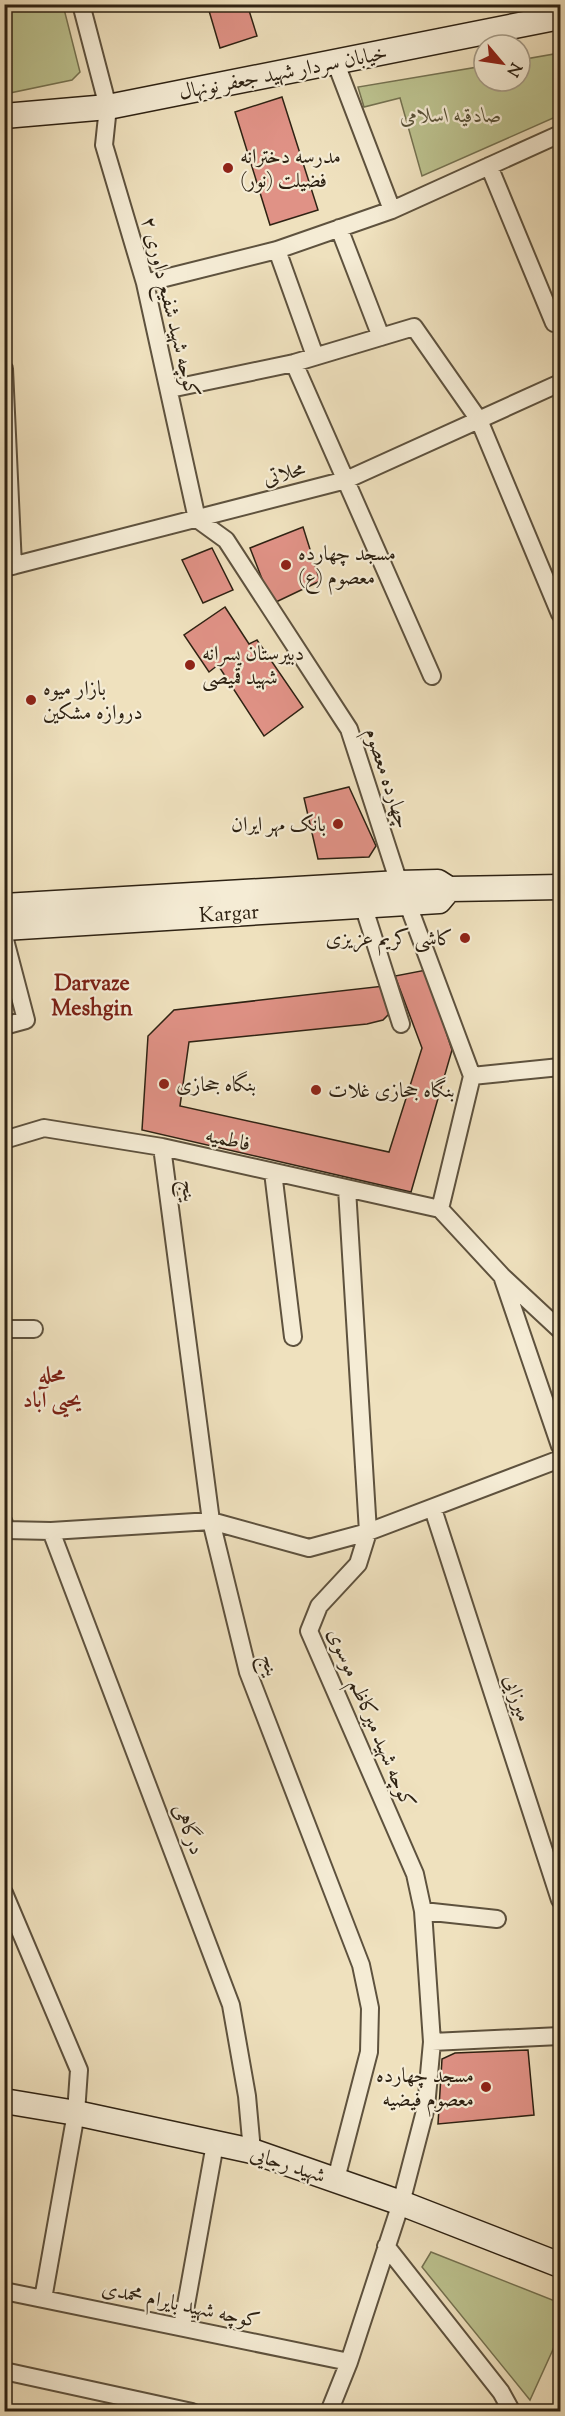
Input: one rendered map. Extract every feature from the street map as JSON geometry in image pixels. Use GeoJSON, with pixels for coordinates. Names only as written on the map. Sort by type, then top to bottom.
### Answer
{"type":"FeatureCollection","features":[{"type":"Feature","properties":{"kind":"main road","name":"خیابان سردار شهید جعفر نونهال"},"geometry":{"type":"LineString","coordinates":[[4,116],[108,107],[561,17]]}},
{"type":"Feature","properties":{"kind":"main road","name":"Kargar"},"geometry":{"type":"LineString","coordinates":[[4,928],[363,904],[438,882],[450,890],[561,887]]}},
{"type":"Feature","properties":{"kind":"main road","name":"Kargar"},"geometry":{"type":"LineString","coordinates":[[4,906],[403,892]]}},
{"type":"Feature","properties":{"kind":"main road","name":"شهید رجایی"},"geometry":{"type":"LineString","coordinates":[[4,2101],[76,2113],[252,2151],[336,2179],[561,2265]]}},
{"type":"Feature","properties":{"kind":"street"},"geometry":{"type":"LineString","coordinates":[[81,4],[108,107]]}},
{"type":"Feature","properties":{"kind":"street"},"geometry":{"type":"LineString","coordinates":[[335,61],[392,210]]}},
{"type":"Feature","properties":{"kind":"street","name":"کوچه شهید شفیع داوری ۲"},"geometry":{"type":"LineString","coordinates":[[108,107],[104,145],[145,284],[197,519]]}},
{"type":"Feature","properties":{"kind":"street"},"geometry":{"type":"LineString","coordinates":[[145,284],[277,250],[392,210],[561,134]]}},
{"type":"Feature","properties":{"kind":"street"},"geometry":{"type":"LineString","coordinates":[[489,166],[554,323]]}},
{"type":"Feature","properties":{"kind":"street"},"geometry":{"type":"LineString","coordinates":[[339,228],[381,337]]}},
{"type":"Feature","properties":{"kind":"street"},"geometry":{"type":"LineString","coordinates":[[277,250],[315,356]]}},
{"type":"Feature","properties":{"kind":"street"},"geometry":{"type":"LineString","coordinates":[[170,389],[294,363],[414,327],[478,420],[561,614]]}},
{"type":"Feature","properties":{"kind":"street"},"geometry":{"type":"LineString","coordinates":[[294,363],[432,676]]}},
{"type":"Feature","properties":{"kind":"street"},"geometry":{"type":"LineString","coordinates":[[4,369],[9,567]]}},
{"type":"Feature","properties":{"kind":"street","name":"محلاتی"},"geometry":{"type":"LineString","coordinates":[[9,567],[346,480],[561,383]]}},
{"type":"Feature","properties":{"kind":"street","name":"چهارده معصوم"},"geometry":{"type":"LineString","coordinates":[[197,519],[225,540],[349,729],[403,892],[472,1076]]}},
{"type":"Feature","properties":{"kind":"street"},"geometry":{"type":"LineString","coordinates":[[363,904],[401,1024]]}},
{"type":"Feature","properties":{"kind":"street"},"geometry":{"type":"LineString","coordinates":[[4,936],[26,1020],[4,1026]]}},
{"type":"Feature","properties":{"kind":"street"},"geometry":{"type":"LineString","coordinates":[[561,1067],[472,1076],[440,1209],[502,1276],[561,1330]]}},
{"type":"Feature","properties":{"kind":"street","name":"فاطمیه"},"geometry":{"type":"LineString","coordinates":[[4,1140],[44,1128],[162,1147],[440,1209]]}},
{"type":"Feature","properties":{"kind":"street","name":"ینج"},"geometry":{"type":"LineString","coordinates":[[162,1147],[211,1521],[248,1672],[361,1965],[370,2008],[369,2052],[336,2179]]}},
{"type":"Feature","properties":{"kind":"street"},"geometry":{"type":"LineString","coordinates":[[273,1172],[293,1337]]}},
{"type":"Feature","properties":{"kind":"street","name":"کوچه شهید میرکاظم موسوی"},"geometry":{"type":"LineString","coordinates":[[329,2412],[349,2362],[401,2203],[426,2107],[432,2042],[423,1911],[415,1874],[309,1631],[319,1606],[358,1564],[368,1532],[347,1189]]}},
{"type":"Feature","properties":{"kind":"street"},"geometry":{"type":"LineString","coordinates":[[502,1276],[561,1446]]}},
{"type":"Feature","properties":{"kind":"street"},"geometry":{"type":"LineString","coordinates":[[4,1329],[34,1329]]}},
{"type":"Feature","properties":{"kind":"street"},"geometry":{"type":"LineString","coordinates":[[5,1527],[51,1531],[211,1521],[309,1548],[368,1532],[561,1459]]}},
{"type":"Feature","properties":{"kind":"street","name":"میرزایی"},"geometry":{"type":"LineString","coordinates":[[433,1509],[561,1900]]}},
{"type":"Feature","properties":{"kind":"street","name":"درگاهی"},"geometry":{"type":"LineString","coordinates":[[51,1531],[231,2005],[247,2096],[252,2151]]}},
{"type":"Feature","properties":{"kind":"street"},"geometry":{"type":"LineString","coordinates":[[4,1893],[79,2070],[76,2113],[43,2298]]}},
{"type":"Feature","properties":{"kind":"street"},"geometry":{"type":"LineString","coordinates":[[423,1911],[497,1919]]}},
{"type":"Feature","properties":{"kind":"street"},"geometry":{"type":"LineString","coordinates":[[432,2042],[561,2036]]}},
{"type":"Feature","properties":{"kind":"street"},"geometry":{"type":"LineString","coordinates":[[182,2327],[215,2144]]}},
{"type":"Feature","properties":{"kind":"street"},"geometry":{"type":"LineString","coordinates":[[386,2246],[501,2392],[512,2412]]}},
{"type":"Feature","properties":{"kind":"street","name":"کوچه شهید بایرام محمدی"},"geometry":{"type":"LineString","coordinates":[[4,2291],[349,2362]]}},
{"type":"Feature","properties":{"kind":"street"},"geometry":{"type":"LineString","coordinates":[[4,2371],[192,2412]]}},
{"type":"Feature","properties":{"kind":"street"},"geometry":{"type":"LineString","coordinates":[[495,2412],[501,2392]]}},
{"type":"Feature","properties":{"kind":"green space"},"geometry":{"type":"Polygon","coordinates":[[[5,4],[63,5],[80,72],[72,80],[5,94],[5,4]]]}},
{"type":"Feature","properties":{"kind":"green space","name":"صادقیه اسلامی"},"geometry":{"type":"Polygon","coordinates":[[[560,53],[560,115],[422,176],[400,98],[364,107],[358,87],[472,68],[472,93],[532,93],[532,58],[560,53]]]}},
{"type":"Feature","properties":{"kind":"green space"},"geometry":{"type":"Polygon","coordinates":[[[431,2252],[560,2303],[560,2334],[530,2400],[422,2267],[431,2252]]]}},
{"type":"Feature","properties":{"kind":"building"},"geometry":{"type":"Polygon","coordinates":[[[207,4],[247,4],[257,36],[220,48],[207,4]]]}},
{"type":"Feature","properties":{"kind":"building"},"geometry":{"type":"Polygon","coordinates":[[[282,97],[318,210],[270,225],[235,112],[282,97]]]}},
{"type":"Feature","properties":{"kind":"building","name":"مسجد چهارده معصوم (ع)"},"geometry":{"type":"Polygon","coordinates":[[[303,527],[320,581],[276,602],[264,584],[250,548],[303,527]]]}},
{"type":"Feature","properties":{"kind":"building"},"geometry":{"type":"Polygon","coordinates":[[[212,548],[233,590],[203,603],[182,560],[212,548]]]}},
{"type":"Feature","properties":{"kind":"building"},"geometry":{"type":"Polygon","coordinates":[[[225,607],[249,644],[257,640],[303,707],[264,736],[218,665],[209,672],[184,635],[225,607]]]}},
{"type":"Feature","properties":{"kind":"building","name":"بانک مهر ایران"},"geometry":{"type":"Polygon","coordinates":[[[349,787],[376,846],[369,857],[318,859],[304,798],[349,787]]]}},
{"type":"Feature","properties":{"kind":"building","name":"بنگاه جحازی"},"geometry":{"type":"Polygon","coordinates":[[[426,970],[452,1050],[411,1192],[142,1130],[148,1036],[174,1010],[384,986],[389,1014],[383,1020],[367,1024],[189,1042],[180,1106],[389,1152],[422,1048],[395,976],[426,970]]]}},
{"type":"Feature","properties":{"kind":"building","name":"مسجد چهارده معصوم فیضیه"},"geometry":{"type":"Polygon","coordinates":[[[528,2050],[534,2115],[438,2124],[442,2059],[455,2053],[528,2050]]]}},
{"type":"Feature","properties":{"kind":"place","name":"مدرسه دخترانه فضیلت (نور)"},"geometry":{"type":"Point","coordinates":[228,168]}},
{"type":"Feature","properties":{"kind":"place","name":"مسجد چهارده معصوم (ع)"},"geometry":{"type":"Point","coordinates":[286,565]}},
{"type":"Feature","properties":{"kind":"place","name":"دبیرستان پسرانه شهید قمیصی"},"geometry":{"type":"Point","coordinates":[190,665]}},
{"type":"Feature","properties":{"kind":"place","name":"بازار میوه دروازه مشکین"},"geometry":{"type":"Point","coordinates":[31,700]}},
{"type":"Feature","properties":{"kind":"place","name":"بانک مهر ایران"},"geometry":{"type":"Point","coordinates":[338,824]}},
{"type":"Feature","properties":{"kind":"place","name":"کاشی کریم عزیزی"},"geometry":{"type":"Point","coordinates":[465,938]}},
{"type":"Feature","properties":{"kind":"place","name":"بنگاه جحازی"},"geometry":{"type":"Point","coordinates":[164,1084]}},
{"type":"Feature","properties":{"kind":"place","name":"بنگاه جحازی غلات"},"geometry":{"type":"Point","coordinates":[316,1090]}},
{"type":"Feature","properties":{"kind":"place","name":"مسجد چهارده معصوم فیضیه"},"geometry":{"type":"Point","coordinates":[486,2087]}},
{"type":"Feature","properties":{"kind":"district","name":"Darvaze Meshgin"},"geometry":{"type":"Point","coordinates":[92,994]}},
{"type":"Feature","properties":{"kind":"district","name":"محله یحیی آباد"},"geometry":{"type":"Point","coordinates":[52,1386]}}]}
